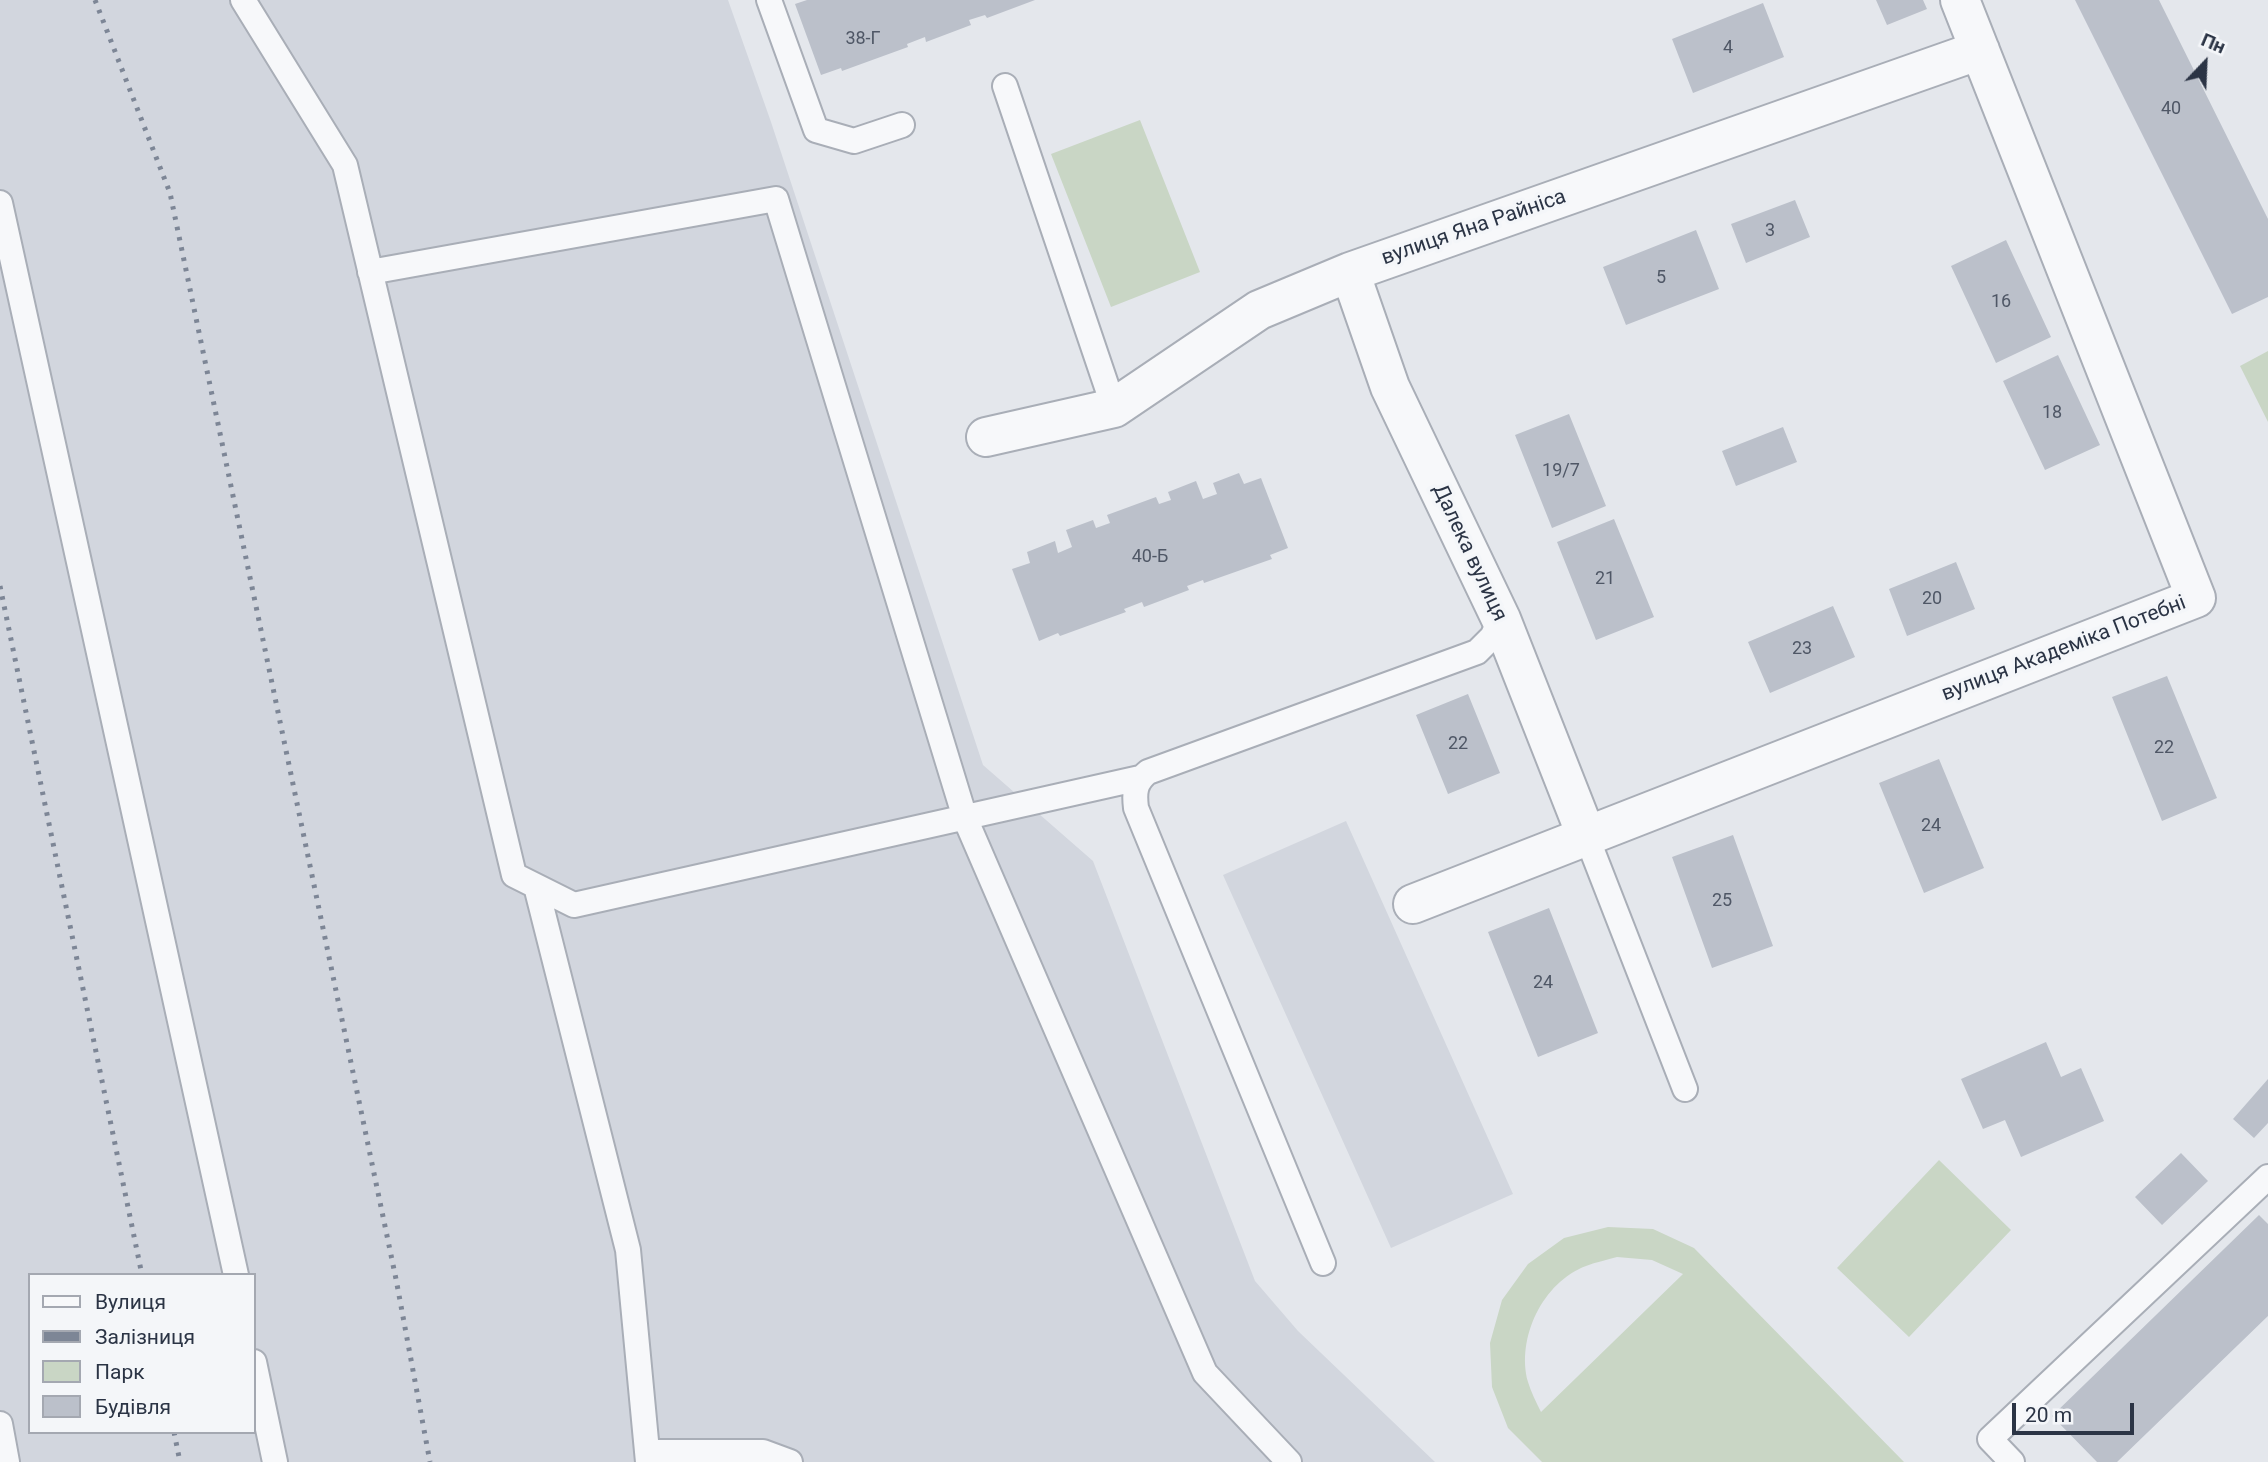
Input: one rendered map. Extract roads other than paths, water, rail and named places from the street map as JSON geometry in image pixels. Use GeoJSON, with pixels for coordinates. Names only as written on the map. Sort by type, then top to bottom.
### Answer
{"type":"FeatureCollection","features":[{"type":"Feature","properties":{"kind":"street","name":"вулиця Академіка Потебні"},"geometry":{"type":"LineString","coordinates":[[1413,904],[2196,598],[1960,0]]}},
{"type":"Feature","properties":{"kind":"street","name":"вулиця Яна Райніса"},"geometry":{"type":"LineString","coordinates":[[986,437],[1114,408],[1259,310],[1350,272],[1980,50]]}},
{"type":"Feature","properties":{"kind":"street","name":"Далека вулиця"},"geometry":{"type":"LineString","coordinates":[[1350,272],[1390,387],[1501,619],[1586,835]]}},
{"type":"Feature","properties":{"kind":"lane"},"geometry":{"type":"LineString","coordinates":[[243,0],[345,165],[514,875],[574,905],[1140,778],[1148,772],[1477,652],[1492,637],[1501,619]]}},
{"type":"Feature","properties":{"kind":"lane"},"geometry":{"type":"LineString","coordinates":[[769,0],[816,130],[854,141],[902,125]]}},
{"type":"Feature","properties":{"kind":"lane"},"geometry":{"type":"LineString","coordinates":[[1005,86],[1114,408]]}},
{"type":"Feature","properties":{"kind":"lane"},"geometry":{"type":"LineString","coordinates":[[370,272],[776,199],[965,818],[1205,1373],[1289,1462]]}},
{"type":"Feature","properties":{"kind":"lane"},"geometry":{"type":"LineString","coordinates":[[0,202],[236,1273]]}},
{"type":"Feature","properties":{"kind":"lane"},"geometry":{"type":"LineString","coordinates":[[1140,778],[1134,796],[1136,808],[1323,1263]]}},
{"type":"Feature","properties":{"kind":"lane"},"geometry":{"type":"LineString","coordinates":[[1586,835],[1685,1089]]}},
{"type":"Feature","properties":{"kind":"lane"},"geometry":{"type":"LineString","coordinates":[[536,886],[628,1250],[648,1457],[763,1452],[790,1462]]}},
{"type":"Feature","properties":{"kind":"lane"},"geometry":{"type":"LineString","coordinates":[[2012,1462],[1990,1439],[2268,1177]]}},
{"type":"Feature","properties":{"kind":"lane"},"geometry":{"type":"LineString","coordinates":[[256,1372],[275,1462]]}},
{"type":"Feature","properties":{"kind":"lane"},"geometry":{"type":"LineString","coordinates":[[0,1424],[7,1462]]}},
{"type":"Feature","properties":{"kind":"railway"},"geometry":{"type":"LineString","coordinates":[[95,0],[170,193],[396,1279],[430,1462]]}},
{"type":"Feature","properties":{"kind":"railway"},"geometry":{"type":"LineString","coordinates":[[0,586],[142,1273]]}},
{"type":"Feature","properties":{"kind":"railway"},"geometry":{"type":"LineString","coordinates":[[174,1434],[180,1462]]}}]}
